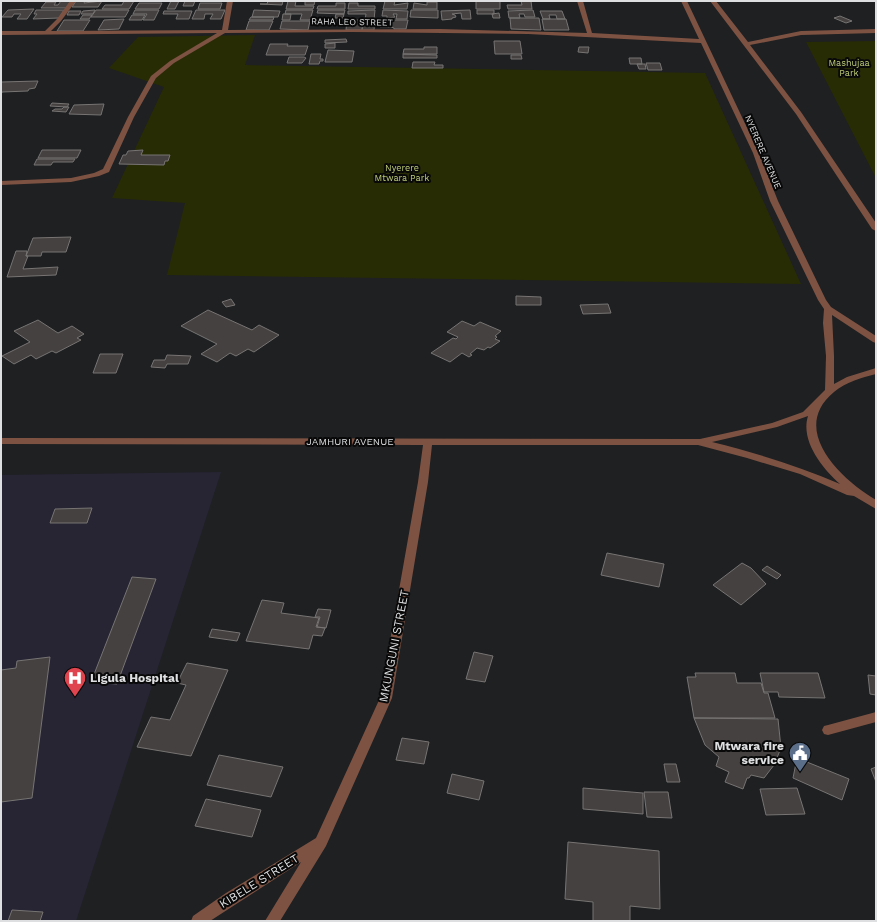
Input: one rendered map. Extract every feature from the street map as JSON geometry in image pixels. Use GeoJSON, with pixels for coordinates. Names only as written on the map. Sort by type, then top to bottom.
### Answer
{"type":"FeatureCollection","features":[{"type":"Feature","properties":{"kind":"street"},"geometry":{"type":"LineString","coordinates":[[46,33],[59,20],[73,1]]}},
{"type":"Feature","properties":{"kind":"street"},"geometry":{"type":"LineString","coordinates":[[1,184],[83,177],[101,173],[106,170],[131,118],[154,77],[172,62],[225,31],[230,1]]}},
{"type":"Feature","properties":{"kind":"street"},"geometry":{"type":"LineString","coordinates":[[580,1],[590,35]]}},
{"type":"Feature","properties":{"kind":"street","name":"NYERERE AVENUE"},"geometry":{"type":"LineString","coordinates":[[684,1],[750,142],[798,252],[828,309]]}},
{"type":"Feature","properties":{"kind":"street"},"geometry":{"type":"LineString","coordinates":[[713,1],[720,13],[799,113],[876,229]]}},
{"type":"Feature","properties":{"kind":"street","name":"RAHA LEO STREET"},"geometry":{"type":"LineString","coordinates":[[1,33],[225,31],[590,35],[703,41]]}},
{"type":"Feature","properties":{"kind":"street"},"geometry":{"type":"LineString","coordinates":[[746,44],[801,33],[876,31]]}},
{"type":"Feature","properties":{"kind":"street"},"geometry":{"type":"LineString","coordinates":[[828,309],[876,340]]}},
{"type":"Feature","properties":{"kind":"street"},"geometry":{"type":"LineString","coordinates":[[828,309],[830,356],[829,389]]}},
{"type":"Feature","properties":{"kind":"street"},"geometry":{"type":"LineString","coordinates":[[700,442],[774,425],[806,414],[829,389],[855,375],[876,371]]}},
{"type":"Feature","properties":{"kind":"street"},"geometry":{"type":"LineString","coordinates":[[816,404],[810,426],[818,452],[839,479],[874,504]]}},
{"type":"Feature","properties":{"kind":"street","name":"JAMHURI AVENUE"},"geometry":{"type":"LineString","coordinates":[[1,441],[700,442]]}},
{"type":"Feature","properties":{"kind":"street","name":"MKUNGUNI STREET"},"geometry":{"type":"LineString","coordinates":[[272,921],[321,842],[386,698],[423,482],[428,441]]}},
{"type":"Feature","properties":{"kind":"street"},"geometry":{"type":"LineString","coordinates":[[700,442],[750,455],[804,472],[874,504]]}},
{"type":"Feature","properties":{"kind":"street"},"geometry":{"type":"LineString","coordinates":[[828,730],[876,718]]}},
{"type":"Feature","properties":{"kind":"street","name":"KIBELE STREET"},"geometry":{"type":"LineString","coordinates":[[198,921],[231,898],[321,842]]}},
{"type":"Feature","properties":{"kind":"shaded area","name":"Ligula Hospital"},"geometry":{"type":"Polygon","coordinates":[[[221,472],[76,921],[1,921],[1,475],[221,472]]]}},
{"type":"Feature","properties":{"kind":"green space","name":"Nyerere Mtwara Park"},"geometry":{"type":"Polygon","coordinates":[[[255,35],[245,65],[705,73],[801,284],[167,275],[185,203],[112,198],[164,87],[109,68],[138,37],[255,35]]]}},
{"type":"Feature","properties":{"kind":"green space","name":"Mashujaa Park"},"geometry":{"type":"Polygon","coordinates":[[[876,41],[876,178],[806,42],[876,41]]]}},
{"type":"Feature","properties":{"kind":"building"},"geometry":{"type":"Polygon","coordinates":[[[61,1],[71,1],[66,8],[41,8],[46,2],[56,2],[54,5],[58,5],[61,1]]]}},
{"type":"Feature","properties":{"kind":"building"},"geometry":{"type":"Polygon","coordinates":[[[76,1],[85,1],[84,3],[102,1],[98,7],[72,7],[76,1]]]}},
{"type":"Feature","properties":{"kind":"building"},"geometry":{"type":"Polygon","coordinates":[[[124,1],[134,1],[129,9],[102,9],[105,5],[122,5],[124,1]]]}},
{"type":"Feature","properties":{"kind":"building"},"geometry":{"type":"Polygon","coordinates":[[[171,1],[179,1],[175,9],[167,9],[171,1]]]}},
{"type":"Feature","properties":{"kind":"building"},"geometry":{"type":"Polygon","coordinates":[[[185,1],[195,1],[193,6],[183,6],[185,1]]]}},
{"type":"Feature","properties":{"kind":"building"},"geometry":{"type":"Polygon","coordinates":[[[268,1],[283,1],[282,5],[260,4],[267,4],[268,1]]]}},
{"type":"Feature","properties":{"kind":"building"},"geometry":{"type":"Polygon","coordinates":[[[288,1],[296,1],[295,6],[314,6],[313,9],[286,9],[288,1]]]}},
{"type":"Feature","properties":{"kind":"building"},"geometry":{"type":"Polygon","coordinates":[[[305,1],[315,1],[314,5],[305,5],[305,1]]]}},
{"type":"Feature","properties":{"kind":"building"},"geometry":{"type":"Polygon","coordinates":[[[385,1],[395,1],[394,5],[408,3],[407,9],[383,9],[385,1]]]}},
{"type":"Feature","properties":{"kind":"building"},"geometry":{"type":"Polygon","coordinates":[[[476,1],[500,1],[500,9],[476,9],[476,1]]]}},
{"type":"Feature","properties":{"kind":"building"},"geometry":{"type":"Polygon","coordinates":[[[521,1],[531,1],[532,9],[508,9],[507,5],[522,5],[521,1]]]}},
{"type":"Feature","properties":{"kind":"building"},"geometry":{"type":"Polygon","coordinates":[[[427,2],[437,2],[437,9],[413,9],[414,3],[427,5],[427,2]]]}},
{"type":"Feature","properties":{"kind":"building"},"geometry":{"type":"Polygon","coordinates":[[[139,3],[162,3],[159,9],[135,9],[139,3]]]}},
{"type":"Feature","properties":{"kind":"building"},"geometry":{"type":"Polygon","coordinates":[[[200,3],[222,3],[220,9],[198,9],[200,3]]]}},
{"type":"Feature","properties":{"kind":"building"},"geometry":{"type":"Polygon","coordinates":[[[336,3],[345,3],[345,9],[317,9],[318,6],[336,6],[336,3]]]}},
{"type":"Feature","properties":{"kind":"building"},"geometry":{"type":"Polygon","coordinates":[[[349,3],[358,3],[358,6],[375,6],[375,9],[348,9],[349,3]]]}},
{"type":"Feature","properties":{"kind":"building"},"geometry":{"type":"Polygon","coordinates":[[[34,9],[27,19],[17,19],[21,14],[14,14],[12,17],[2,17],[8,10],[34,9]]]}},
{"type":"Feature","properties":{"kind":"building"},"geometry":{"type":"Polygon","coordinates":[[[36,10],[64,10],[59,18],[33,19],[37,14],[34,14],[36,10]]]}},
{"type":"Feature","properties":{"kind":"building"},"geometry":{"type":"Polygon","coordinates":[[[95,10],[93,14],[81,14],[83,11],[95,10]]]}},
{"type":"Feature","properties":{"kind":"building"},"geometry":{"type":"Polygon","coordinates":[[[96,10],[129,10],[125,17],[91,17],[96,10]]]}},
{"type":"Feature","properties":{"kind":"building"},"geometry":{"type":"Polygon","coordinates":[[[135,10],[159,10],[154,20],[143,20],[147,14],[133,14],[135,10]]]}},
{"type":"Feature","properties":{"kind":"building"},"geometry":{"type":"Polygon","coordinates":[[[196,10],[225,10],[221,19],[210,19],[213,14],[205,14],[204,19],[192,19],[196,10]]]}},
{"type":"Feature","properties":{"kind":"building"},"geometry":{"type":"Polygon","coordinates":[[[254,10],[280,11],[278,17],[252,17],[254,10]]]}},
{"type":"Feature","properties":{"kind":"building"},"geometry":{"type":"Polygon","coordinates":[[[286,10],[313,10],[310,20],[300,20],[302,14],[285,14],[286,10]]]}},
{"type":"Feature","properties":{"kind":"building"},"geometry":{"type":"Polygon","coordinates":[[[318,10],[345,10],[344,14],[317,13],[318,10]]]}},
{"type":"Feature","properties":{"kind":"building"},"geometry":{"type":"Polygon","coordinates":[[[375,10],[374,20],[365,20],[366,14],[348,14],[348,11],[375,10]]]}},
{"type":"Feature","properties":{"kind":"building"},"geometry":{"type":"Polygon","coordinates":[[[383,10],[408,11],[407,19],[396,19],[397,14],[393,14],[395,17],[387,18],[387,16],[382,16],[383,10]]]}},
{"type":"Feature","properties":{"kind":"building"},"geometry":{"type":"Polygon","coordinates":[[[411,10],[438,10],[438,18],[410,17],[411,10]]]}},
{"type":"Feature","properties":{"kind":"building"},"geometry":{"type":"Polygon","coordinates":[[[470,10],[471,19],[462,19],[461,13],[452,14],[456,17],[452,19],[442,20],[441,11],[470,10]]]}},
{"type":"Feature","properties":{"kind":"building"},"geometry":{"type":"Polygon","coordinates":[[[477,10],[494,10],[494,14],[477,14],[477,10]]]}},
{"type":"Feature","properties":{"kind":"building"},"geometry":{"type":"Polygon","coordinates":[[[533,10],[535,17],[525,17],[524,14],[519,14],[520,18],[509,18],[508,11],[533,10]]]}},
{"type":"Feature","properties":{"kind":"building"},"geometry":{"type":"Polygon","coordinates":[[[69,11],[81,11],[79,15],[67,15],[69,11]]]}},
{"type":"Feature","properties":{"kind":"building"},"geometry":{"type":"Polygon","coordinates":[[[164,11],[192,11],[189,19],[176,19],[178,14],[163,14],[164,11]]]}},
{"type":"Feature","properties":{"kind":"building"},"geometry":{"type":"Polygon","coordinates":[[[540,11],[562,11],[565,19],[557,19],[556,15],[549,15],[550,19],[543,19],[540,11]]]}},
{"type":"Feature","properties":{"kind":"building"},"geometry":{"type":"Polygon","coordinates":[[[499,13],[500,18],[493,18],[492,14],[499,13]]]}},
{"type":"Feature","properties":{"kind":"building"},"geometry":{"type":"Polygon","coordinates":[[[283,14],[291,14],[290,20],[282,20],[283,14]]]}},
{"type":"Feature","properties":{"kind":"building"},"geometry":{"type":"Polygon","coordinates":[[[336,14],[344,14],[343,18],[335,18],[336,14]]]}},
{"type":"Feature","properties":{"kind":"building"},"geometry":{"type":"Polygon","coordinates":[[[83,15],[92,15],[89,19],[80,19],[83,15]]]}},
{"type":"Feature","properties":{"kind":"building"},"geometry":{"type":"Polygon","coordinates":[[[132,15],[145,15],[142,20],[129,20],[132,15]]]}},
{"type":"Feature","properties":{"kind":"building"},"geometry":{"type":"Polygon","coordinates":[[[840,16],[852,21],[846,23],[834,18],[840,16]]]}},
{"type":"Feature","properties":{"kind":"building"},"geometry":{"type":"Polygon","coordinates":[[[251,17],[274,17],[273,20],[249,20],[251,17]]]}},
{"type":"Feature","properties":{"kind":"building"},"geometry":{"type":"Polygon","coordinates":[[[510,18],[539,18],[541,30],[511,29],[510,18]]]}},
{"type":"Feature","properties":{"kind":"building"},"geometry":{"type":"Polygon","coordinates":[[[124,19],[119,29],[98,30],[104,20],[124,19]]]}},
{"type":"Feature","properties":{"kind":"building"},"geometry":{"type":"Polygon","coordinates":[[[542,19],[566,19],[569,30],[544,30],[542,19]]]}},
{"type":"Feature","properties":{"kind":"building"},"geometry":{"type":"Polygon","coordinates":[[[64,20],[90,20],[83,31],[57,31],[64,20]]]}},
{"type":"Feature","properties":{"kind":"building"},"geometry":{"type":"Polygon","coordinates":[[[347,20],[363,20],[362,30],[346,30],[347,20]]]}},
{"type":"Feature","properties":{"kind":"building"},"geometry":{"type":"Polygon","coordinates":[[[363,20],[375,20],[374,30],[362,30],[363,20]]]}},
{"type":"Feature","properties":{"kind":"building"},"geometry":{"type":"Polygon","coordinates":[[[382,20],[408,20],[406,29],[394,29],[391,27],[380,27],[382,20]]]}},
{"type":"Feature","properties":{"kind":"building"},"geometry":{"type":"Polygon","coordinates":[[[249,21],[273,21],[269,30],[246,30],[249,21]]]}},
{"type":"Feature","properties":{"kind":"building"},"geometry":{"type":"Polygon","coordinates":[[[282,21],[310,21],[308,30],[280,29],[282,21]]]}},
{"type":"Feature","properties":{"kind":"building"},"geometry":{"type":"Polygon","coordinates":[[[346,39],[347,42],[325,43],[325,40],[346,39]]]}},
{"type":"Feature","properties":{"kind":"building"},"geometry":{"type":"Polygon","coordinates":[[[494,41],[520,41],[522,54],[495,54],[494,41]]]}},
{"type":"Feature","properties":{"kind":"building"},"geometry":{"type":"Polygon","coordinates":[[[335,43],[335,48],[325,48],[325,44],[335,43]]]}},
{"type":"Feature","properties":{"kind":"building"},"geometry":{"type":"Polygon","coordinates":[[[270,44],[308,46],[305,55],[266,55],[270,44]]]}},
{"type":"Feature","properties":{"kind":"building"},"geometry":{"type":"Polygon","coordinates":[[[424,47],[437,47],[437,54],[403,54],[404,49],[424,49],[424,47]]]}},
{"type":"Feature","properties":{"kind":"building"},"geometry":{"type":"Polygon","coordinates":[[[579,47],[589,47],[588,53],[578,52],[579,47]]]}},
{"type":"Feature","properties":{"kind":"building"},"geometry":{"type":"Polygon","coordinates":[[[328,50],[354,51],[352,62],[325,62],[328,50]]]}},
{"type":"Feature","properties":{"kind":"building"},"geometry":{"type":"Polygon","coordinates":[[[311,54],[321,54],[320,59],[323,59],[323,61],[320,61],[319,64],[309,64],[311,54]]]}},
{"type":"Feature","properties":{"kind":"building"},"geometry":{"type":"Polygon","coordinates":[[[403,54],[437,55],[437,58],[403,58],[403,54]]]}},
{"type":"Feature","properties":{"kind":"building"},"geometry":{"type":"Polygon","coordinates":[[[511,55],[521,55],[522,59],[511,59],[511,55]]]}},
{"type":"Feature","properties":{"kind":"building"},"geometry":{"type":"Polygon","coordinates":[[[289,57],[306,58],[302,63],[287,63],[289,57]]]}},
{"type":"Feature","properties":{"kind":"building"},"geometry":{"type":"Polygon","coordinates":[[[629,58],[641,58],[642,64],[630,64],[629,58]]]}},
{"type":"Feature","properties":{"kind":"building"},"geometry":{"type":"Polygon","coordinates":[[[413,62],[435,62],[434,65],[443,65],[443,68],[412,68],[413,62]]]}},
{"type":"Feature","properties":{"kind":"building"},"geometry":{"type":"Polygon","coordinates":[[[646,63],[660,63],[662,70],[648,70],[646,63]]]}},
{"type":"Feature","properties":{"kind":"building"},"geometry":{"type":"Polygon","coordinates":[[[637,64],[645,64],[646,69],[639,69],[637,64]]]}},
{"type":"Feature","properties":{"kind":"building"},"geometry":{"type":"Polygon","coordinates":[[[38,81],[35,88],[29,89],[28,91],[2,92],[1,95],[1,82],[38,81]]]}},
{"type":"Feature","properties":{"kind":"building"},"geometry":{"type":"Polygon","coordinates":[[[52,103],[69,104],[67,107],[50,106],[52,103]]]}},
{"type":"Feature","properties":{"kind":"building"},"geometry":{"type":"Polygon","coordinates":[[[104,104],[101,115],[69,114],[74,105],[104,104]]]}},
{"type":"Feature","properties":{"kind":"building"},"geometry":{"type":"Polygon","coordinates":[[[64,107],[69,107],[66,112],[52,111],[55,109],[62,109],[64,107]]]}},
{"type":"Feature","properties":{"kind":"building"},"geometry":{"type":"Polygon","coordinates":[[[42,150],[81,150],[77,158],[38,158],[42,150]]]}},
{"type":"Feature","properties":{"kind":"building"},"geometry":{"type":"Polygon","coordinates":[[[143,150],[141,155],[170,155],[168,161],[165,161],[164,165],[119,164],[123,155],[126,155],[128,151],[143,150]]]}},
{"type":"Feature","properties":{"kind":"building"},"geometry":{"type":"Polygon","coordinates":[[[37,159],[75,159],[73,162],[53,162],[51,165],[34,165],[37,159]]]}},
{"type":"Feature","properties":{"kind":"building"},"geometry":{"type":"Polygon","coordinates":[[[71,237],[66,252],[42,252],[41,256],[26,256],[33,238],[71,237]]]}},
{"type":"Feature","properties":{"kind":"building"},"geometry":{"type":"Polygon","coordinates":[[[16,251],[27,251],[26,256],[28,256],[23,269],[58,267],[56,275],[7,277],[16,251]]]}},
{"type":"Feature","properties":{"kind":"building"},"geometry":{"type":"Polygon","coordinates":[[[516,296],[541,297],[541,305],[516,305],[516,296]]]}},
{"type":"Feature","properties":{"kind":"building"},"geometry":{"type":"Polygon","coordinates":[[[231,299],[235,305],[226,307],[222,302],[231,299]]]}},
{"type":"Feature","properties":{"kind":"building"},"geometry":{"type":"Polygon","coordinates":[[[608,304],[611,313],[583,314],[580,305],[608,304]]]}},
{"type":"Feature","properties":{"kind":"building"},"geometry":{"type":"Polygon","coordinates":[[[208,310],[252,330],[259,325],[279,335],[254,352],[248,349],[236,356],[230,353],[217,362],[201,354],[217,344],[181,326],[208,310]]]}},
{"type":"Feature","properties":{"kind":"building"},"geometry":{"type":"Polygon","coordinates":[[[38,320],[58,333],[72,326],[84,334],[77,338],[81,340],[56,353],[52,351],[36,359],[31,355],[14,364],[2,356],[30,342],[14,331],[38,320]]]}},
{"type":"Feature","properties":{"kind":"building"},"geometry":{"type":"Polygon","coordinates":[[[462,321],[474,326],[480,322],[501,331],[495,336],[497,337],[495,339],[500,341],[484,350],[477,348],[470,354],[472,355],[469,357],[462,353],[450,362],[431,353],[453,338],[456,339],[458,337],[447,332],[462,321]]]}},
{"type":"Feature","properties":{"kind":"building"},"geometry":{"type":"Polygon","coordinates":[[[100,354],[123,354],[116,373],[93,373],[100,354]]]}},
{"type":"Feature","properties":{"kind":"building"},"geometry":{"type":"Polygon","coordinates":[[[167,355],[191,356],[188,364],[167,364],[165,368],[151,367],[154,360],[165,360],[167,355]]]}},
{"type":"Feature","properties":{"kind":"building"},"geometry":{"type":"Polygon","coordinates":[[[92,508],[87,523],[50,523],[55,509],[92,508]]]}},
{"type":"Feature","properties":{"kind":"building"},"geometry":{"type":"Polygon","coordinates":[[[607,553],[664,564],[659,587],[601,575],[607,553]]]}},
{"type":"Feature","properties":{"kind":"building"},"geometry":{"type":"Polygon","coordinates":[[[742,563],[751,568],[766,584],[741,605],[713,585],[742,563]]]}},
{"type":"Feature","properties":{"kind":"building"},"geometry":{"type":"Polygon","coordinates":[[[767,566],[781,575],[777,579],[762,570],[767,566]]]}},
{"type":"Feature","properties":{"kind":"building"},"geometry":{"type":"Polygon","coordinates":[[[132,577],[156,579],[117,684],[91,682],[132,577]]]}},
{"type":"Feature","properties":{"kind":"building"},"geometry":{"type":"Polygon","coordinates":[[[262,600],[284,603],[281,613],[319,618],[316,627],[325,628],[322,636],[313,635],[309,649],[246,641],[262,600]]]}},
{"type":"Feature","properties":{"kind":"building"},"geometry":{"type":"Polygon","coordinates":[[[318,609],[331,610],[326,628],[317,627],[320,617],[315,617],[318,609]]]}},
{"type":"Feature","properties":{"kind":"building"},"geometry":{"type":"Polygon","coordinates":[[[212,629],[240,633],[237,641],[209,637],[212,629]]]}},
{"type":"Feature","properties":{"kind":"building"},"geometry":{"type":"Polygon","coordinates":[[[474,652],[493,656],[485,682],[466,679],[474,652]]]}},
{"type":"Feature","properties":{"kind":"building"},"geometry":{"type":"Polygon","coordinates":[[[50,657],[32,798],[1,802],[1,670],[16,668],[17,661],[50,657]]]}},
{"type":"Feature","properties":{"kind":"building"},"geometry":{"type":"Polygon","coordinates":[[[187,663],[228,670],[191,756],[137,747],[151,717],[170,720],[186,685],[177,683],[187,663]]]}},
{"type":"Feature","properties":{"kind":"building"},"geometry":{"type":"Polygon","coordinates":[[[695,673],[735,673],[737,683],[761,683],[764,693],[768,693],[775,718],[694,718],[687,677],[696,677],[695,673]]]}},
{"type":"Feature","properties":{"kind":"building"},"geometry":{"type":"Polygon","coordinates":[[[760,673],[818,673],[825,698],[779,697],[778,692],[764,692],[760,673]]]}},
{"type":"Feature","properties":{"kind":"building"},"geometry":{"type":"Polygon","coordinates":[[[868,675],[876,676],[876,695],[870,694],[868,675]]]}},
{"type":"Feature","properties":{"kind":"building"},"geometry":{"type":"Polygon","coordinates":[[[694,718],[778,719],[781,748],[774,765],[764,778],[751,775],[747,778],[743,789],[725,782],[729,772],[716,766],[719,757],[705,745],[694,718]]]}},
{"type":"Feature","properties":{"kind":"building"},"geometry":{"type":"Polygon","coordinates":[[[402,738],[429,742],[424,764],[396,760],[402,738]]]}},
{"type":"Feature","properties":{"kind":"building"},"geometry":{"type":"Polygon","coordinates":[[[219,755],[283,767],[271,797],[207,785],[219,755]]]}},
{"type":"Feature","properties":{"kind":"building"},"geometry":{"type":"Polygon","coordinates":[[[797,758],[849,779],[842,800],[793,778],[797,758]]]}},
{"type":"Feature","properties":{"kind":"building"},"geometry":{"type":"Polygon","coordinates":[[[664,764],[676,764],[680,782],[667,782],[664,764]]]}},
{"type":"Feature","properties":{"kind":"building"},"geometry":{"type":"Polygon","coordinates":[[[876,767],[876,782],[871,769],[876,767]]]}},
{"type":"Feature","properties":{"kind":"building"},"geometry":{"type":"Polygon","coordinates":[[[452,774],[484,781],[479,800],[447,793],[452,774]]]}},
{"type":"Feature","properties":{"kind":"building"},"geometry":{"type":"Polygon","coordinates":[[[583,788],[643,793],[643,814],[583,809],[583,788]]]}},
{"type":"Feature","properties":{"kind":"building"},"geometry":{"type":"Polygon","coordinates":[[[797,788],[805,814],[766,815],[760,789],[797,788]]]}},
{"type":"Feature","properties":{"kind":"building"},"geometry":{"type":"Polygon","coordinates":[[[644,792],[668,792],[672,818],[647,817],[644,792]]]}},
{"type":"Feature","properties":{"kind":"building"},"geometry":{"type":"Polygon","coordinates":[[[206,799],[261,810],[252,837],[195,826],[206,799]]]}},
{"type":"Feature","properties":{"kind":"building"},"geometry":{"type":"Polygon","coordinates":[[[568,842],[659,851],[660,909],[630,906],[630,921],[593,921],[593,902],[565,899],[568,842]]]}},
{"type":"Feature","properties":{"kind":"building"},"geometry":{"type":"Polygon","coordinates":[[[12,910],[43,912],[40,921],[8,921],[12,910]]]}},
{"type":"Feature","properties":{"kind":"place","name":"Ligula Hospital"},"geometry":{"type":"Point","coordinates":[75,698]}},
{"type":"Feature","properties":{"kind":"place","name":"Mtwara fire service"},"geometry":{"type":"Point","coordinates":[800,772]}}]}
